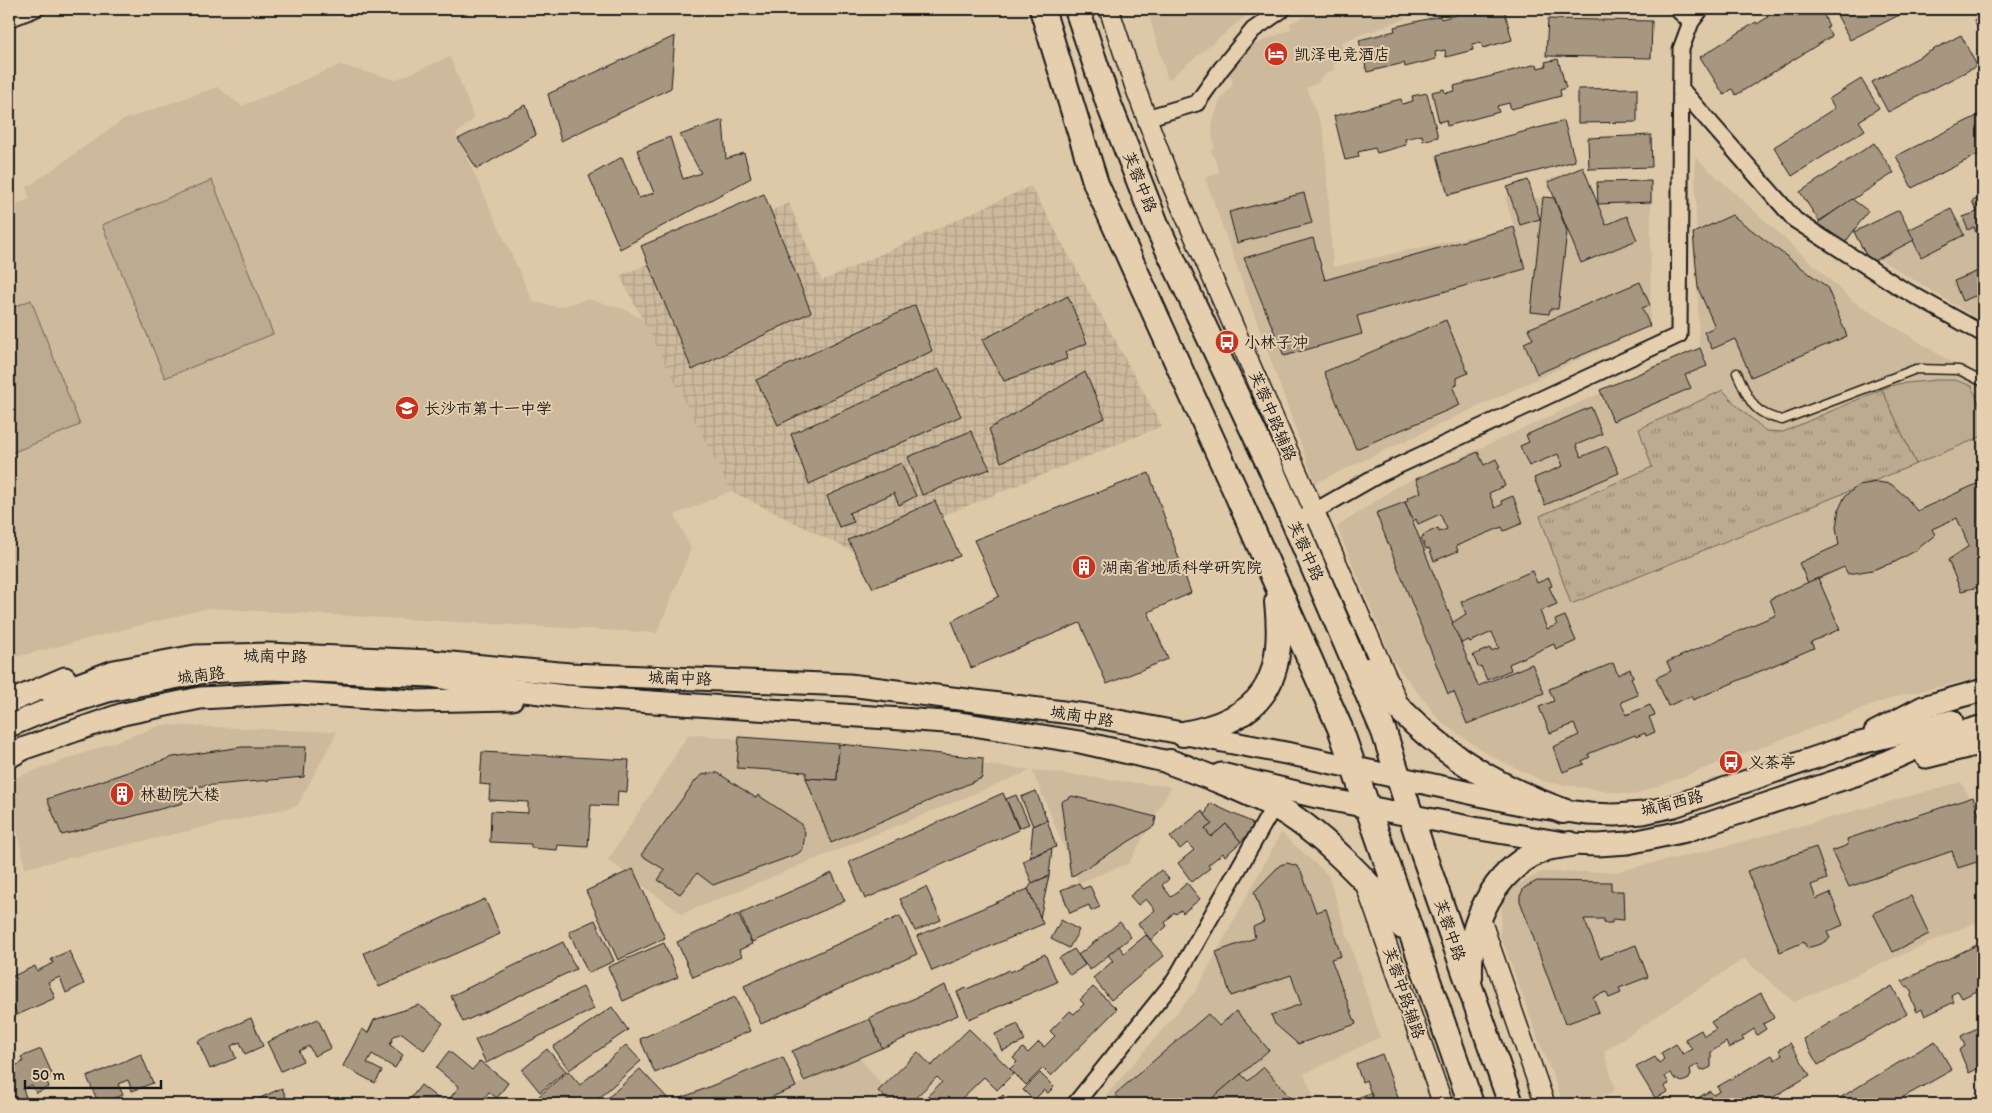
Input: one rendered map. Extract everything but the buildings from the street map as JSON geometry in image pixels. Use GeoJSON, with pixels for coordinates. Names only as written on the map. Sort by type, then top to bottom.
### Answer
{"type":"FeatureCollection","features":[{"type":"Feature","properties":{"kind":"main road"},"geometry":{"type":"LineString","coordinates":[[1042,9],[1096,184],[1340,728],[1471,1104]]}},
{"type":"Feature","properties":{"kind":"main road","name":"芙蓉中路"},"geometry":{"type":"LineString","coordinates":[[1077,9],[1108,102],[1156,224],[1272,471],[1384,732],[1470,989],[1511,1104]]}},
{"type":"Feature","properties":{"kind":"main road"},"geometry":{"type":"LineString","coordinates":[[1183,734],[1206,730],[1226,723],[1245,711],[1264,692],[1275,671],[1279,648],[1279,618],[1270,571]]}},
{"type":"Feature","properties":{"kind":"main road"},"geometry":{"type":"LineString","coordinates":[[9,702],[89,668],[199,649],[256,645],[319,644],[418,651],[486,658],[570,674]]}},
{"type":"Feature","properties":{"kind":"main road"},"geometry":{"type":"LineString","coordinates":[[1350,651],[1373,680],[1401,709],[1434,739],[1474,770],[1517,792],[1563,812]]}},
{"type":"Feature","properties":{"kind":"main road","name":"城南中路"},"geometry":{"type":"LineString","coordinates":[[9,714],[46,696],[114,672],[195,656],[269,654],[430,669],[849,685],[1087,715],[1354,768]]}},
{"type":"Feature","properties":{"kind":"main road","name":"城南路"},"geometry":{"type":"LineString","coordinates":[[9,726],[50,709],[108,691],[205,672],[268,669],[430,669]]}},
{"type":"Feature","properties":{"kind":"main road","name":"城南中路"},"geometry":{"type":"LineString","coordinates":[[430,669],[493,688],[564,696],[960,723],[1080,742],[1368,807]]}},
{"type":"Feature","properties":{"kind":"main road"},"geometry":{"type":"LineString","coordinates":[[1852,745],[1923,707],[1983,690]]}},
{"type":"Feature","properties":{"kind":"main road"},"geometry":{"type":"LineString","coordinates":[[9,757],[26,748],[123,714],[200,698],[297,694],[435,701],[484,701],[564,696]]}},
{"type":"Feature","properties":{"kind":"main road","name":"城南西路"},"geometry":{"type":"LineString","coordinates":[[1354,768],[1563,812],[1615,815],[1643,813],[1674,806],[1852,745],[1983,712]]}},
{"type":"Feature","properties":{"kind":"main road","name":"城南西路"},"geometry":{"type":"LineString","coordinates":[[1368,807],[1474,828],[1570,844],[1628,843],[1668,836],[1861,773],[1935,740],[1983,726]]}},
{"type":"Feature","properties":{"kind":"main road"},"geometry":{"type":"LineString","coordinates":[[1861,773],[1983,743]]}},
{"type":"Feature","properties":{"kind":"main road"},"geometry":{"type":"LineString","coordinates":[[1170,762],[1246,792],[1274,806],[1306,827],[1365,882],[1394,915],[1415,945]]}},
{"type":"Feature","properties":{"kind":"main road"},"geometry":{"type":"LineString","coordinates":[[1470,989],[1470,965],[1475,932],[1496,884],[1511,868],[1545,849],[1570,844]]}},
{"type":"Feature","properties":{"kind":"street"},"geometry":{"type":"LineString","coordinates":[[9,18],[35,9]]}},
{"type":"Feature","properties":{"kind":"street","name":"芙蓉中路辅路"},"geometry":{"type":"LineString","coordinates":[[1109,9],[1146,118],[1171,183],[1401,709]]}},
{"type":"Feature","properties":{"kind":"street"},"geometry":{"type":"LineString","coordinates":[[1146,118],[1197,103],[1221,69],[1254,30],[1283,9]]}},
{"type":"Feature","properties":{"kind":"street"},"geometry":{"type":"LineString","coordinates":[[1677,9],[1691,22]]}},
{"type":"Feature","properties":{"kind":"street"},"geometry":{"type":"LineString","coordinates":[[1294,524],[1378,476],[1679,335],[1681,49],[1691,22],[1701,9]]}},
{"type":"Feature","properties":{"kind":"street"},"geometry":{"type":"LineString","coordinates":[[1681,89],[1794,220],[1899,287],[1983,334]]}},
{"type":"Feature","properties":{"kind":"street"},"geometry":{"type":"LineString","coordinates":[[1075,1104],[1175,980],[1274,806]]}},
{"type":"Feature","properties":{"kind":"street","name":"芙蓉中路辅路"},"geometry":{"type":"LineString","coordinates":[[1365,882],[1442,1104]]}},
{"type":"Feature","properties":{"kind":"street"},"geometry":{"type":"LineString","coordinates":[[1480,917],[1545,1104]]}},
{"type":"Feature","properties":{"kind":"lane"},"geometry":{"type":"LineString","coordinates":[[1737,373],[1752,405],[1769,417],[1782,420],[1916,369],[1959,370],[1983,382]]}},
{"type":"Feature","properties":{"kind":"shaded area"},"geometry":{"type":"Polygon","coordinates":[[[1147,9],[1254,9],[1168,80],[1147,9]]]}},
{"type":"Feature","properties":{"kind":"shaded area"},"geometry":{"type":"Polygon","coordinates":[[[1324,9],[1401,9],[1405,19],[1341,42],[1347,59],[1333,65],[1335,70],[1325,74],[1325,76],[1319,79],[1320,82],[1306,88],[1324,132],[1333,267],[1514,227],[1505,197],[1651,202],[1650,326],[1315,483],[1205,178],[1220,172],[1211,150],[1215,148],[1212,124],[1220,101],[1233,83],[1227,68],[1252,36],[1256,44],[1291,29],[1290,23],[1324,9]]]}},
{"type":"Feature","properties":{"kind":"shaded area","name":"长沙市第十一中学"},"geometry":{"type":"Polygon","coordinates":[[[450,57],[474,118],[456,134],[533,302],[559,307],[588,299],[624,309],[653,325],[731,491],[675,515],[691,549],[657,633],[208,608],[12,658],[9,650],[9,207],[30,199],[26,188],[123,120],[217,87],[242,106],[340,65],[395,80],[450,57]]]}},
{"type":"Feature","properties":{"kind":"shaded area"},"geometry":{"type":"Polygon","coordinates":[[[1695,157],[1853,301],[1983,382],[1983,677],[1894,697],[1634,795],[1545,782],[1491,756],[1442,723],[1393,661],[1337,527],[1396,487],[1699,348],[1695,157]]]}},
{"type":"Feature","properties":{"kind":"shaded area"},"geometry":{"type":"Polygon","coordinates":[[[1031,186],[1162,426],[854,552],[731,491],[620,276],[789,203],[822,281],[1031,186]]]}},
{"type":"Feature","properties":{"kind":"shaded area"},"geometry":{"type":"Polygon","coordinates":[[[1983,215],[1983,322],[1863,249],[1983,215]]]}},
{"type":"Feature","properties":{"kind":"shaded area"},"geometry":{"type":"Polygon","coordinates":[[[162,725],[337,732],[297,806],[25,868],[9,791],[9,780],[162,725]]]}},
{"type":"Feature","properties":{"kind":"shaded area"},"geometry":{"type":"Polygon","coordinates":[[[689,734],[1033,770],[1171,787],[1129,863],[1079,883],[1032,770],[682,914],[608,860],[689,734]]]}},
{"type":"Feature","properties":{"kind":"shaded area"},"geometry":{"type":"Polygon","coordinates":[[[1961,782],[1983,822],[1983,919],[1794,1002],[1744,959],[1604,1051],[1615,1090],[1585,1104],[1564,1104],[1500,934],[1503,892],[1542,872],[1615,872],[1715,849],[1961,782]]]}},
{"type":"Feature","properties":{"kind":"shaded area"},"geometry":{"type":"Polygon","coordinates":[[[1281,833],[1328,875],[1380,1037],[1304,1074],[1313,1095],[1301,1104],[1099,1104],[1197,989],[1281,833]]]}},
{"type":"Feature","properties":{"kind":"shaded area"},"geometry":{"type":"Polygon","coordinates":[[[860,1058],[897,1104],[751,1104],[860,1058]]]}},
{"type":"Feature","properties":{"kind":"green space"},"geometry":{"type":"Polygon","coordinates":[[[212,180],[273,334],[165,378],[102,225],[212,180]]]}},
{"type":"Feature","properties":{"kind":"green space"},"geometry":{"type":"Polygon","coordinates":[[[31,300],[80,425],[9,454],[9,309],[31,300]]]}},
{"type":"Feature","properties":{"kind":"green space"},"geometry":{"type":"Polygon","coordinates":[[[1955,380],[1972,386],[1983,413],[1983,436],[1916,464],[1882,389],[1897,384],[1955,380]]]}},
{"type":"Feature","properties":{"kind":"green space"},"geometry":{"type":"Polygon","coordinates":[[[1882,389],[1916,464],[1571,604],[1540,516],[1652,467],[1639,429],[1723,390],[1737,406],[1766,431],[1783,432],[1882,389]]]}},
{"type":"Feature","properties":{"kind":"place","name":"凯泽电竞酒店"},"geometry":{"type":"Point","coordinates":[1276,54]}},
{"type":"Feature","properties":{"kind":"place","name":"小林子冲"},"geometry":{"type":"Point","coordinates":[1227,342]}},
{"type":"Feature","properties":{"kind":"place","name":"长沙市第十一中学"},"geometry":{"type":"Point","coordinates":[407,408]}},
{"type":"Feature","properties":{"kind":"place","name":"湖南省地质科学研究院"},"geometry":{"type":"Point","coordinates":[1084,567]}},
{"type":"Feature","properties":{"kind":"place","name":"义茶亭"},"geometry":{"type":"Point","coordinates":[1731,762]}},
{"type":"Feature","properties":{"kind":"place","name":"林勘院大楼"},"geometry":{"type":"Point","coordinates":[122,794]}}]}
